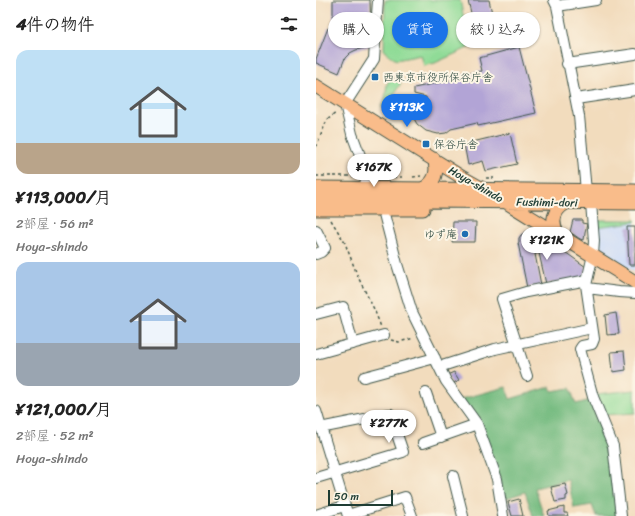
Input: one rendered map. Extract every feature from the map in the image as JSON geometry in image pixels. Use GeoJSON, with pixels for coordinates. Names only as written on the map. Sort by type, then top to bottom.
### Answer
{"type":"FeatureCollection","features":[{"type":"Feature","properties":{"kind":"main road","name":"Hoya-shindo"},"geometry":{"type":"LineString","coordinates":[[316,86],[462,178],[506,202],[635,282]]}},
{"type":"Feature","properties":{"kind":"main road"},"geometry":{"type":"LineString","coordinates":[[422,189],[431,184],[435,177],[436,166],[434,159]]}},
{"type":"Feature","properties":{"kind":"main road","name":"Fushimi-dori"},"geometry":{"type":"LineString","coordinates":[[316,188],[366,182],[422,189],[635,191]]}},
{"type":"Feature","properties":{"kind":"main road","name":"Fushimi-dori"},"geometry":{"type":"LineString","coordinates":[[316,200],[635,203]]}},
{"type":"Feature","properties":{"kind":"main road"},"geometry":{"type":"LineString","coordinates":[[316,209],[422,209],[432,201]]}},
{"type":"Feature","properties":{"kind":"main road"},"geometry":{"type":"LineString","coordinates":[[556,233],[553,219],[559,208],[566,203]]}},
{"type":"Feature","properties":{"kind":"street"},"geometry":{"type":"LineString","coordinates":[[366,182],[365,169],[352,134],[345,104],[374,59],[378,0]]}},
{"type":"Feature","properties":{"kind":"street"},"geometry":{"type":"LineString","coordinates":[[586,191],[579,116],[555,3],[596,0]]}},
{"type":"Feature","properties":{"kind":"street"},"geometry":{"type":"LineString","coordinates":[[567,64],[635,54]]}},
{"type":"Feature","properties":{"kind":"street"},"geometry":{"type":"LineString","coordinates":[[576,99],[635,90]]}},
{"type":"Feature","properties":{"kind":"street"},"geometry":{"type":"LineString","coordinates":[[591,203],[594,241],[593,255],[587,284],[594,339],[592,344],[582,346],[580,349],[594,397],[613,446],[621,516]]}},
{"type":"Feature","properties":{"kind":"street"},"geometry":{"type":"LineString","coordinates":[[383,210],[397,264],[412,312],[446,382],[477,424],[497,479],[503,516]]}},
{"type":"Feature","properties":{"kind":"street"},"geometry":{"type":"LineString","coordinates":[[316,230],[324,248],[321,252],[316,254]]}},
{"type":"Feature","properties":{"kind":"street"},"geometry":{"type":"LineString","coordinates":[[527,376],[502,299],[526,292],[587,284],[619,292],[635,293]]}},
{"type":"Feature","properties":{"kind":"street"},"geometry":{"type":"LineString","coordinates":[[316,314],[343,307],[353,344]]}},
{"type":"Feature","properties":{"kind":"street"},"geometry":{"type":"LineString","coordinates":[[439,367],[495,349],[592,328]]}},
{"type":"Feature","properties":{"kind":"street"},"geometry":{"type":"LineString","coordinates":[[316,354],[384,336]]}},
{"type":"Feature","properties":{"kind":"street"},"geometry":{"type":"LineString","coordinates":[[364,376],[435,358]]}},
{"type":"Feature","properties":{"kind":"street"},"geometry":{"type":"LineString","coordinates":[[426,393],[441,437]]}},
{"type":"Feature","properties":{"kind":"street"},"geometry":{"type":"LineString","coordinates":[[316,478],[334,473],[403,452],[390,414],[317,420],[334,473],[346,512]]}},
{"type":"Feature","properties":{"kind":"street"},"geometry":{"type":"LineString","coordinates":[[423,443],[477,424]]}},
{"type":"Feature","properties":{"kind":"street"},"geometry":{"type":"LineString","coordinates":[[453,476],[463,516]]}},
{"type":"Feature","properties":{"kind":"street"},"geometry":{"type":"LineString","coordinates":[[316,515],[346,512],[405,497],[412,516]]}},
{"type":"Feature","properties":{"kind":"path"},"geometry":{"type":"LineString","coordinates":[[316,147],[327,120],[345,104]]}},
{"type":"Feature","properties":{"kind":"path"},"geometry":{"type":"LineString","coordinates":[[316,176],[366,182]]}},
{"type":"Feature","properties":{"kind":"path"},"geometry":{"type":"LineString","coordinates":[[330,218],[345,243],[358,277],[374,309],[384,336],[390,340],[399,342],[423,335]]}},
{"type":"Feature","properties":{"kind":"shaded area"},"geometry":{"type":"Polygon","coordinates":[[[635,222],[635,273],[600,251],[602,247],[597,245],[596,227],[635,222]]]}},
{"type":"Feature","properties":{"kind":"green space"},"geometry":{"type":"Polygon","coordinates":[[[385,0],[460,0],[463,12],[456,12],[456,48],[468,48],[435,63],[424,66],[421,55],[396,60],[384,51],[385,0]]]}},
{"type":"Feature","properties":{"kind":"green space"},"geometry":{"type":"Polygon","coordinates":[[[390,79],[395,79],[401,83],[385,109],[381,107],[385,99],[387,84],[390,79]]]}},
{"type":"Feature","properties":{"kind":"green space"},"geometry":{"type":"Polygon","coordinates":[[[595,220],[635,220],[635,222],[596,227],[595,220]]]}},
{"type":"Feature","properties":{"kind":"green space"},"geometry":{"type":"Polygon","coordinates":[[[506,387],[510,399],[550,387],[552,391],[570,388],[576,404],[590,400],[610,449],[619,516],[596,516],[592,505],[574,508],[568,480],[535,488],[544,516],[533,516],[525,492],[504,499],[461,399],[506,387]]]}},
{"type":"Feature","properties":{"kind":"green space"},"geometry":{"type":"Polygon","coordinates":[[[635,390],[635,413],[604,415],[597,394],[635,390]]]}},
{"type":"Feature","properties":{"kind":"building"},"geometry":{"type":"Polygon","coordinates":[[[333,0],[370,0],[370,12],[333,12],[333,0]]]}},
{"type":"Feature","properties":{"kind":"building"},"geometry":{"type":"Polygon","coordinates":[[[468,0],[489,0],[492,12],[471,12],[468,0]]]}},
{"type":"Feature","properties":{"kind":"building"},"geometry":{"type":"Polygon","coordinates":[[[328,28],[328,48],[364,48],[350,53],[345,58],[339,73],[316,63],[316,59],[328,28]]]}},
{"type":"Feature","properties":{"kind":"building"},"geometry":{"type":"Polygon","coordinates":[[[519,48],[536,113],[478,126],[477,123],[451,129],[446,133],[438,134],[426,131],[417,124],[412,115],[413,104],[416,100],[426,99],[426,97],[414,94],[414,88],[462,78],[461,75],[482,71],[479,58],[519,48]]]}},
{"type":"Feature","properties":{"kind":"building"},"geometry":{"type":"Polygon","coordinates":[[[510,133],[517,164],[486,171],[483,161],[468,165],[464,144],[510,133]]]}},
{"type":"Feature","properties":{"kind":"building"},"geometry":{"type":"Polygon","coordinates":[[[573,220],[582,220],[582,223],[587,224],[584,240],[570,232],[573,220]]]}},
{"type":"Feature","properties":{"kind":"building"},"geometry":{"type":"Polygon","coordinates":[[[453,222],[476,222],[475,242],[452,242],[453,222]]]}},
{"type":"Feature","properties":{"kind":"building"},"geometry":{"type":"Polygon","coordinates":[[[627,227],[635,227],[635,265],[629,265],[627,227]]]}},
{"type":"Feature","properties":{"kind":"building"},"geometry":{"type":"Polygon","coordinates":[[[527,231],[530,231],[536,235],[538,241],[541,235],[586,267],[583,278],[546,284],[539,253],[535,254],[541,285],[527,288],[518,243],[521,235],[527,231]]]}},
{"type":"Feature","properties":{"kind":"building"},"geometry":{"type":"Polygon","coordinates":[[[616,313],[619,334],[607,335],[605,315],[616,313]]]}},
{"type":"Feature","properties":{"kind":"building"},"geometry":{"type":"Polygon","coordinates":[[[624,351],[626,370],[613,372],[611,352],[624,351]]]}},
{"type":"Feature","properties":{"kind":"building"},"geometry":{"type":"Polygon","coordinates":[[[454,372],[459,380],[452,384],[447,375],[454,372]]]}},
{"type":"Feature","properties":{"kind":"building"},"geometry":{"type":"Polygon","coordinates":[[[565,484],[568,495],[566,496],[566,500],[555,502],[551,487],[565,484]]]}},
{"type":"Feature","properties":{"kind":"building"},"geometry":{"type":"Polygon","coordinates":[[[519,499],[523,516],[512,516],[508,502],[519,499]]]}},
{"type":"Feature","properties":{"kind":"building"},"geometry":{"type":"Polygon","coordinates":[[[564,507],[564,513],[567,513],[568,516],[549,516],[548,511],[564,507]]]}},
{"type":"Feature","properties":{"kind":"place","name":"西東京市役所保谷庁舎"},"geometry":{"type":"Point","coordinates":[375,77]}},
{"type":"Feature","properties":{"kind":"place","name":"保谷庁舎"},"geometry":{"type":"Point","coordinates":[426,144]}},
{"type":"Feature","properties":{"kind":"place","name":"ゆず庵"},"geometry":{"type":"Point","coordinates":[465,234]}}]}
